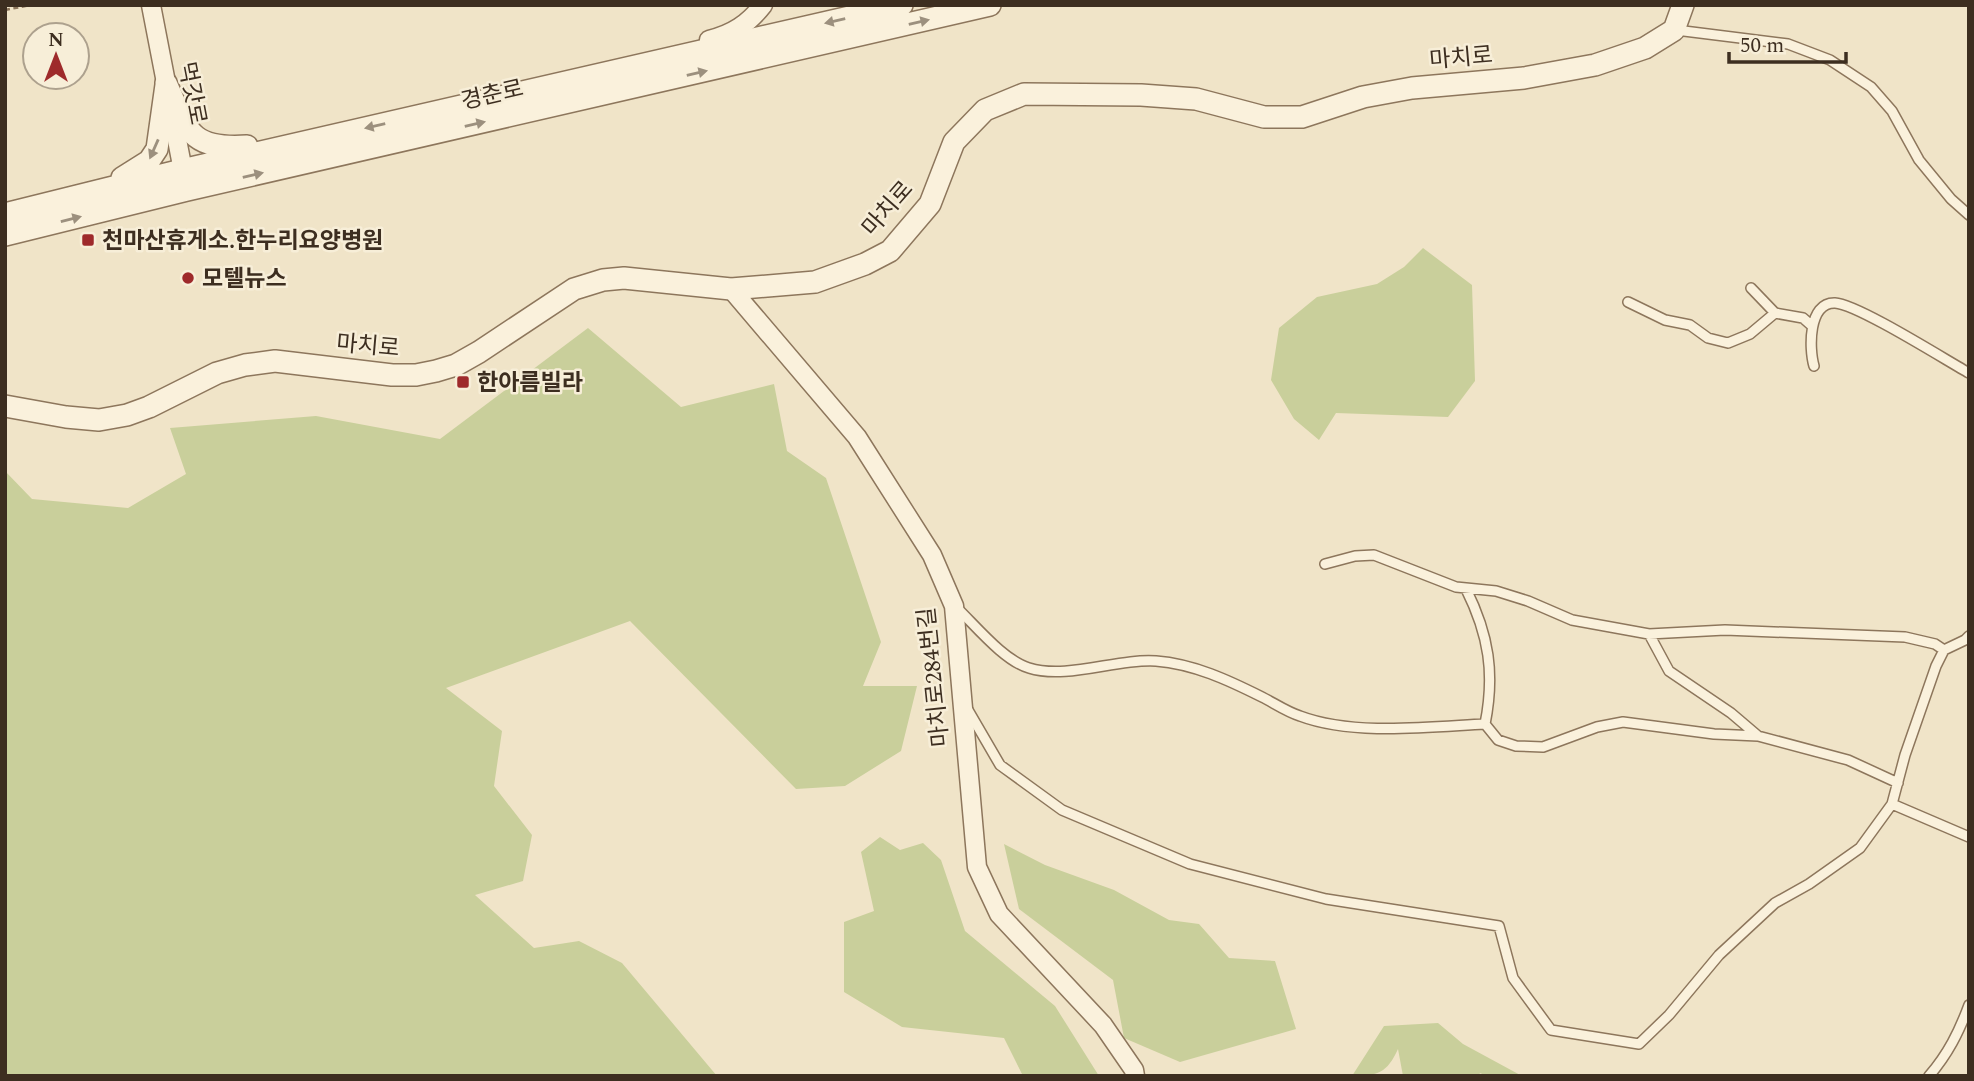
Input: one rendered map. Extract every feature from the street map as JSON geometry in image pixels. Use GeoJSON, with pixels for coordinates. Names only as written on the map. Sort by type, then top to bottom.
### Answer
{"type":"FeatureCollection","features":[{"type":"Feature","properties":{"kind":"street","name":"먹갓로"},"geometry":{"type":"LineString","coordinates":[[151,5],[185,180]]}},
{"type":"Feature","properties":{"kind":"street"},"geometry":{"type":"LineString","coordinates":[[563,83],[728,35],[750,21],[763,5]]}},
{"type":"Feature","properties":{"kind":"street","name":"경춘로"},"geometry":{"type":"LineString","coordinates":[[5,235],[305,142],[902,5]]}},
{"type":"Feature","properties":{"kind":"street","name":"경춘로"},"geometry":{"type":"LineString","coordinates":[[5,214],[96,191],[185,180],[990,5]]}},
{"type":"Feature","properties":{"kind":"street"},"geometry":{"type":"LineString","coordinates":[[1674,30],[1684,5]]}},
{"type":"Feature","properties":{"kind":"street","name":"마치로"},"geometry":{"type":"LineString","coordinates":[[5,406],[99,420],[128,415],[149,407],[217,373],[245,365],[275,361],[356,372],[416,375],[456,365],[574,289],[603,280],[624,278],[731,289],[815,282],[865,264],[890,251],[930,204],[954,142],[985,110],[1024,94],[1196,99],[1264,117],[1303,117],[1363,97],[1412,88],[1524,78],[1595,65],[1645,48],[1674,30]]}},
{"type":"Feature","properties":{"kind":"street"},"geometry":{"type":"LineString","coordinates":[[166,83],[185,126],[195,137],[207,144],[225,147],[305,142]]}},
{"type":"Feature","properties":{"kind":"street"},"geometry":{"type":"LineString","coordinates":[[96,191],[137,170],[149,161],[157,149],[166,83]]}},
{"type":"Feature","properties":{"kind":"street","name":"마치로284번길"},"geometry":{"type":"LineString","coordinates":[[731,289],[857,437],[921,537],[954,606],[977,867],[999,914],[1104,1025],[1134,1070],[1135,1076]]}},
{"type":"Feature","properties":{"kind":"lane"},"geometry":{"type":"LineString","coordinates":[[1674,30],[1788,44],[1830,60],[1871,87],[1892,111],[1919,160],[1951,199],[1969,215]]}},
{"type":"Feature","properties":{"kind":"lane"},"geometry":{"type":"LineString","coordinates":[[1751,288],[1775,313],[1803,318],[1811,325]]}},
{"type":"Feature","properties":{"kind":"lane"},"geometry":{"type":"LineString","coordinates":[[1628,302],[1665,320],[1690,325],[1708,338],[1728,343],[1750,334],[1775,313]]}},
{"type":"Feature","properties":{"kind":"lane"},"geometry":{"type":"LineString","coordinates":[[1814,366],[1811,356],[1811,325],[1824,306],[1835,303],[1858,311],[1969,373]]}},
{"type":"Feature","properties":{"kind":"lane"},"geometry":{"type":"LineString","coordinates":[[1325,564],[1355,556],[1374,555],[1401,564],[1420,575],[1466,589],[1496,591],[1572,620],[1649,634],[1725,630],[1905,637],[1936,644],[1944,650]]}},
{"type":"Feature","properties":{"kind":"lane"},"geometry":{"type":"LineString","coordinates":[[1466,589],[1479,615],[1491,666],[1490,699],[1485,724]]}},
{"type":"Feature","properties":{"kind":"lane"},"geometry":{"type":"LineString","coordinates":[[954,606],[1010,659],[1029,668],[1065,671],[1154,660],[1192,666],[1240,686],[1299,716],[1340,727],[1485,724]]}},
{"type":"Feature","properties":{"kind":"lane"},"geometry":{"type":"LineString","coordinates":[[1649,634],[1669,671],[1731,713],[1758,736]]}},
{"type":"Feature","properties":{"kind":"lane"},"geometry":{"type":"LineString","coordinates":[[962,700],[1000,765],[1062,810],[1190,864],[1326,899],[1499,926],[1513,978],[1551,1030],[1639,1044],[1669,1015],[1719,955],[1775,902],[1809,884],[1860,848],[1892,804],[1944,650],[1969,636]]}},
{"type":"Feature","properties":{"kind":"lane"},"geometry":{"type":"LineString","coordinates":[[1485,724],[1498,740],[1516,746],[1543,747],[1597,727],[1623,722],[1714,734],[1758,736],[1848,760],[1898,783]]}},
{"type":"Feature","properties":{"kind":"lane"},"geometry":{"type":"LineString","coordinates":[[1892,804],[1969,837]]}},
{"type":"Feature","properties":{"kind":"lane"},"geometry":{"type":"LineString","coordinates":[[1929,1076],[1957,1037],[1969,1005]]}},
{"type":"Feature","properties":{"kind":"path"},"geometry":{"type":"LineString","coordinates":[[5,10],[31,5]]}},
{"type":"Feature","properties":{"kind":"green space"},"geometry":{"type":"Polygon","coordinates":[[[1423,248],[1472,285],[1475,381],[1448,417],[1336,413],[1319,440],[1294,419],[1271,380],[1279,328],[1317,297],[1377,284],[1404,267],[1423,248]]]}},
{"type":"Feature","properties":{"kind":"green space"},"geometry":{"type":"Polygon","coordinates":[[[588,328],[681,407],[774,384],[787,451],[826,478],[881,642],[863,686],[917,686],[901,751],[845,786],[796,789],[630,621],[446,688],[502,731],[494,786],[532,835],[523,881],[475,895],[534,948],[579,941],[622,963],[717,1076],[5,1076],[5,471],[32,499],[128,508],[186,474],[170,428],[316,416],[440,439],[588,328]]]}},
{"type":"Feature","properties":{"kind":"green space"},"geometry":{"type":"Polygon","coordinates":[[[880,837],[900,850],[923,843],[941,860],[965,931],[1055,1006],[1099,1076],[1023,1076],[1004,1038],[902,1027],[844,992],[844,922],[874,911],[861,852],[880,837]]]}},
{"type":"Feature","properties":{"kind":"green space"},"geometry":{"type":"Polygon","coordinates":[[[1004,844],[1045,865],[1114,890],[1169,920],[1199,924],[1229,958],[1275,961],[1296,1029],[1180,1062],[1124,1038],[1113,980],[1019,909],[1004,844]]]}},
{"type":"Feature","properties":{"kind":"green space"},"geometry":{"type":"Polygon","coordinates":[[[1438,1023],[1463,1044],[1522,1076],[1483,1076],[1481,1073],[1475,1076],[1403,1076],[1398,1049],[1381,1072],[1352,1076],[1384,1026],[1438,1023]]]}},
{"type":"Feature","properties":{"kind":"place","name":"천마산휴게소.한누리요양병원"},"geometry":{"type":"Point","coordinates":[88,240]}},
{"type":"Feature","properties":{"kind":"place","name":"모텔뉴스"},"geometry":{"type":"Point","coordinates":[188,278]}},
{"type":"Feature","properties":{"kind":"place","name":"한아름빌라"},"geometry":{"type":"Point","coordinates":[463,382]}}]}
